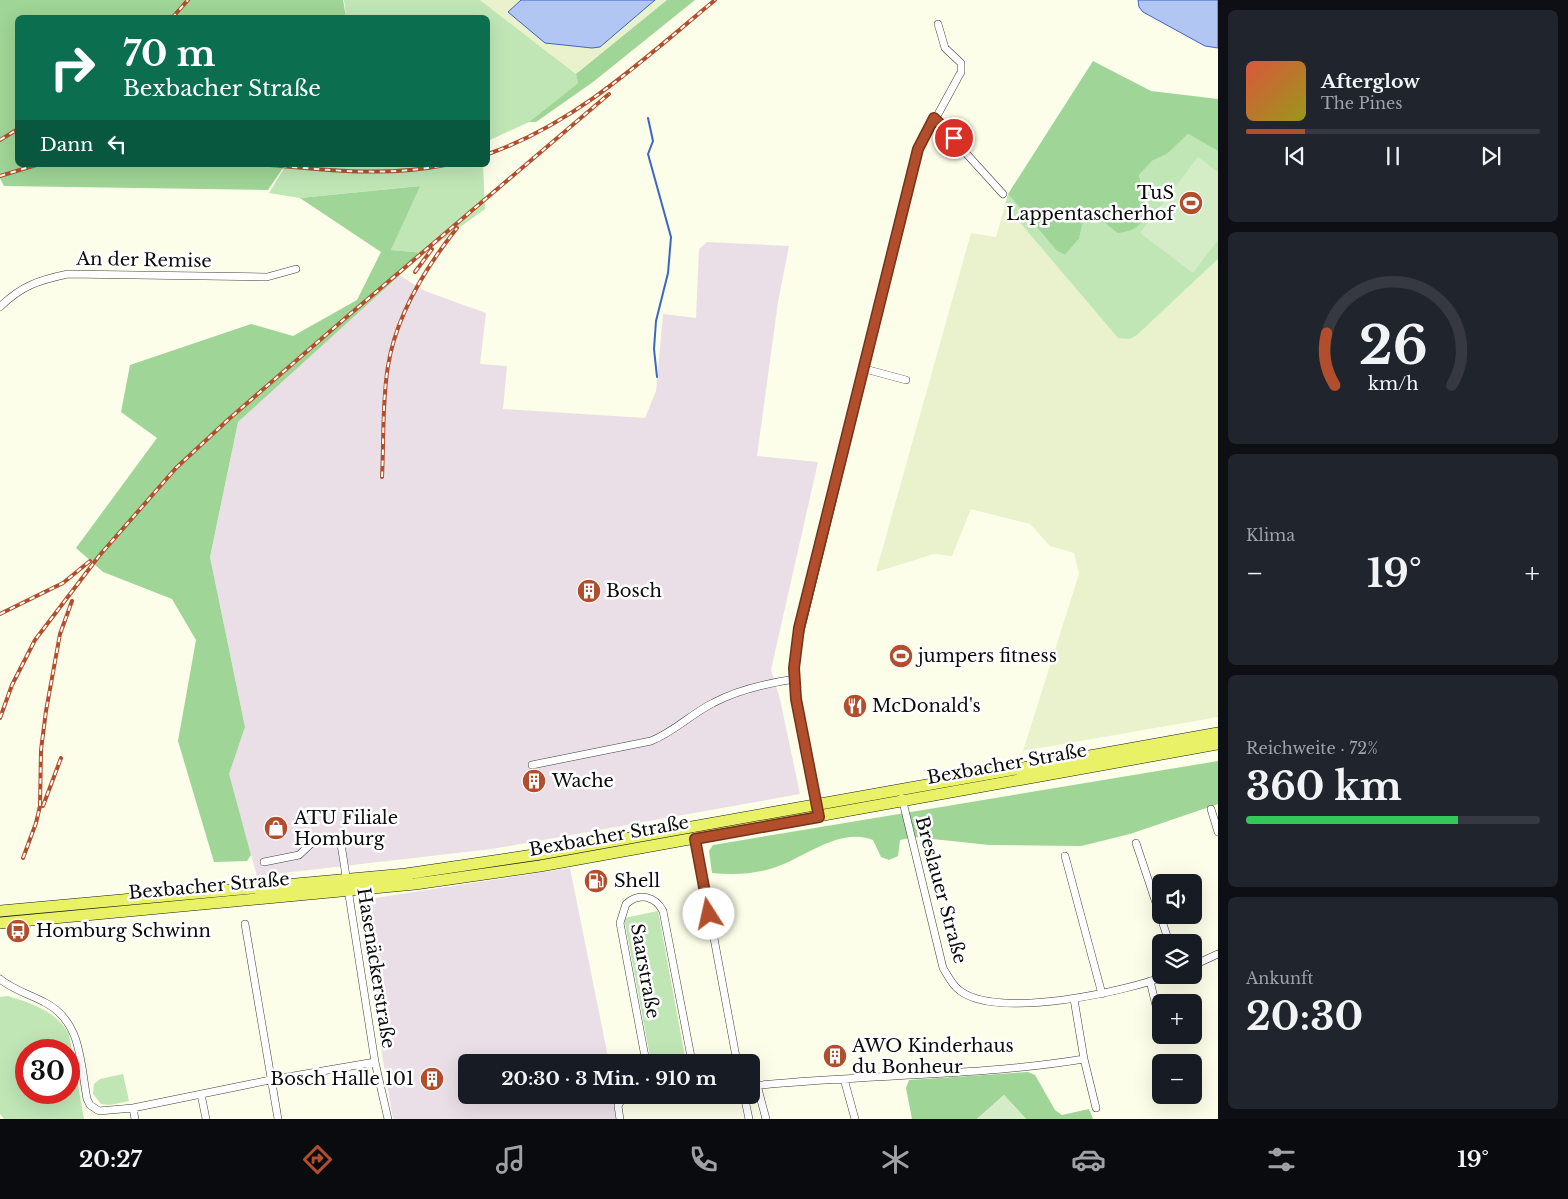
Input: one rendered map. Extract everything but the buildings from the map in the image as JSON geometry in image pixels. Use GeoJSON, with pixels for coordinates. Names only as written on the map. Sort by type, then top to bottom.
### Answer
{"type":"FeatureCollection","features":[{"type":"Feature","properties":{"kind":"main road","name":"Bexbacher Straße"},"geometry":{"type":"LineString","coordinates":[[0,923],[348,885],[540,854],[694,834],[1218,733]]}},
{"type":"Feature","properties":{"kind":"main road","name":"Bexbacher Straße"},"geometry":{"type":"LineString","coordinates":[[818,811],[861,809],[902,795],[1218,744]]}},
{"type":"Feature","properties":{"kind":"main road","name":"Bexbacher Straße"},"geometry":{"type":"LineString","coordinates":[[0,911],[348,885]]}},
{"type":"Feature","properties":{"kind":"street"},"geometry":{"type":"LineString","coordinates":[[818,811],[795,679],[799,628],[918,149],[962,67],[945,48],[938,24]]}},
{"type":"Feature","properties":{"kind":"street"},"geometry":{"type":"LineString","coordinates":[[934,118],[1003,194]]}},
{"type":"Feature","properties":{"kind":"street","name":"An der Remise"},"geometry":{"type":"LineString","coordinates":[[0,307],[15,292],[42,279],[68,274],[268,277],[296,269]]}},
{"type":"Feature","properties":{"kind":"street"},"geometry":{"type":"LineString","coordinates":[[864,369],[906,380]]}},
{"type":"Feature","properties":{"kind":"street"},"geometry":{"type":"LineString","coordinates":[[532,765],[651,742],[667,735],[720,700],[795,679]]}},
{"type":"Feature","properties":{"kind":"street","name":"Breslauer Straße"},"geometry":{"type":"LineString","coordinates":[[902,795],[943,968],[959,990],[980,999],[1027,1003],[1074,999],[1102,994],[1150,981]]}},
{"type":"Feature","properties":{"kind":"street"},"geometry":{"type":"LineString","coordinates":[[1211,810],[1218,832]]}},
{"type":"Feature","properties":{"kind":"street"},"geometry":{"type":"LineString","coordinates":[[694,834],[735,1054]]}},
{"type":"Feature","properties":{"kind":"street","name":"Hasenäckerstraße"},"geometry":{"type":"LineString","coordinates":[[264,862],[299,855],[318,838],[333,839],[341,844],[375,1062],[388,1119]]}},
{"type":"Feature","properties":{"kind":"street"},"geometry":{"type":"LineString","coordinates":[[1136,843],[1166,934]]}},
{"type":"Feature","properties":{"kind":"street"},"geometry":{"type":"LineString","coordinates":[[1065,856],[1102,994]]}},
{"type":"Feature","properties":{"kind":"street","name":"Saarstraße"},"geometry":{"type":"LineString","coordinates":[[645,1054],[620,923],[626,904],[642,897],[653,899],[663,911],[690,1054]]}},
{"type":"Feature","properties":{"kind":"street"},"geometry":{"type":"LineString","coordinates":[[245,924],[278,1119]]}},
{"type":"Feature","properties":{"kind":"street"},"geometry":{"type":"LineString","coordinates":[[1202,961],[1218,954]]}},
{"type":"Feature","properties":{"kind":"street"},"geometry":{"type":"LineString","coordinates":[[0,979],[11,987],[46,1003],[70,1023],[76,1039],[90,1105],[104,1112],[375,1062]]}},
{"type":"Feature","properties":{"kind":"street"},"geometry":{"type":"LineString","coordinates":[[1150,981],[1153,994]]}},
{"type":"Feature","properties":{"kind":"street"},"geometry":{"type":"LineString","coordinates":[[1074,999],[1084,1060],[1096,1108]]}},
{"type":"Feature","properties":{"kind":"street"},"geometry":{"type":"LineString","coordinates":[[760,1085],[1004,1070],[1084,1060]]}},
{"type":"Feature","properties":{"kind":"street"},"geometry":{"type":"LineString","coordinates":[[844,1080],[854,1119]]}},
{"type":"Feature","properties":{"kind":"street"},"geometry":{"type":"LineString","coordinates":[[201,1094],[206,1119]]}},
{"type":"Feature","properties":{"kind":"street"},"geometry":{"type":"LineString","coordinates":[[760,1102],[766,1119]]}},
{"type":"Feature","properties":{"kind":"street"},"geometry":{"type":"LineString","coordinates":[[619,1104],[620,1119]]}},
{"type":"Feature","properties":{"kind":"street"},"geometry":{"type":"LineString","coordinates":[[746,1104],[750,1119]]}},
{"type":"Feature","properties":{"kind":"street"},"geometry":{"type":"LineString","coordinates":[[133,1108],[135,1119]]}},
{"type":"Feature","properties":{"kind":"shaded area"},"geometry":{"type":"Polygon","coordinates":[[[707,242],[789,246],[778,302],[757,456],[818,462],[771,670],[780,699],[800,794],[492,849],[257,876],[228,774],[245,727],[210,557],[238,422],[399,275],[425,291],[486,313],[480,364],[507,366],[503,409],[645,418],[656,391],[663,314],[696,318],[699,249],[707,242]]]}},
{"type":"Feature","properties":{"kind":"shaded area"},"geometry":{"type":"Polygon","coordinates":[[[570,868],[607,1054],[458,1054],[458,1104],[616,1104],[617,1119],[393,1119],[358,912],[362,900],[570,868]]]}},
{"type":"Feature","properties":{"kind":"green space"},"geometry":{"type":"Polygon","coordinates":[[[0,0],[343,0],[346,15],[15,15],[15,167],[284,167],[268,190],[4,186],[0,178],[0,0]]]}},
{"type":"Feature","properties":{"kind":"green space"},"geometry":{"type":"Polygon","coordinates":[[[344,0],[480,0],[576,74],[578,83],[529,122],[490,140],[490,15],[346,15],[344,0]]]}},
{"type":"Feature","properties":{"kind":"green space"},"geometry":{"type":"Polygon","coordinates":[[[480,0],[667,0],[576,74],[480,0]]]}},
{"type":"Feature","properties":{"kind":"green space"},"geometry":{"type":"Polygon","coordinates":[[[667,0],[695,0],[593,82],[536,122],[529,122],[578,83],[576,74],[667,0]]]}},
{"type":"Feature","properties":{"kind":"green space"},"geometry":{"type":"Polygon","coordinates":[[[1093,61],[1151,91],[1218,99],[1218,151],[1188,134],[1167,154],[1152,161],[1139,175],[1144,195],[1145,213],[1143,220],[1137,226],[1129,231],[1117,233],[1095,215],[1083,221],[1079,239],[1065,255],[1057,251],[1008,194],[1093,61]]]}},
{"type":"Feature","properties":{"kind":"green space"},"geometry":{"type":"Polygon","coordinates":[[[1188,134],[1218,151],[1218,259],[1137,335],[1130,339],[1118,338],[1005,205],[1008,194],[1057,251],[1065,255],[1079,239],[1083,221],[1095,215],[1117,233],[1146,197],[1139,175],[1152,161],[1167,154],[1188,134]]]}},
{"type":"Feature","properties":{"kind":"green space","name":"TuS Lappentascherhof"},"geometry":{"type":"Polygon","coordinates":[[[1198,157],[1218,172],[1218,240],[1193,273],[1140,233],[1198,157]]]}},
{"type":"Feature","properties":{"kind":"green space"},"geometry":{"type":"Polygon","coordinates":[[[285,167],[483,167],[485,209],[424,253],[391,250],[419,186],[300,198],[269,193],[285,167]]]}},
{"type":"Feature","properties":{"kind":"green space"},"geometry":{"type":"Polygon","coordinates":[[[420,186],[391,250],[424,253],[238,422],[210,557],[245,727],[229,774],[251,855],[247,861],[214,862],[178,741],[196,640],[172,599],[103,572],[76,548],[157,438],[121,412],[130,365],[251,324],[293,336],[357,300],[381,252],[300,198],[420,186]]]}},
{"type":"Feature","properties":{"kind":"green space"},"geometry":{"type":"Polygon","coordinates":[[[1005,205],[1118,337],[1130,339],[1137,335],[1218,259],[1218,717],[1023,751],[1079,574],[1074,553],[1050,546],[1030,524],[971,509],[952,556],[934,554],[876,572],[971,233],[996,237],[1005,205]]]}},
{"type":"Feature","properties":{"kind":"green space"},"geometry":{"type":"Polygon","coordinates":[[[1218,761],[1218,804],[1130,834],[1081,846],[989,845],[914,837],[900,840],[898,856],[889,860],[881,857],[873,840],[861,837],[848,837],[824,844],[788,862],[761,871],[728,874],[712,873],[709,851],[713,845],[1218,761]]]}},
{"type":"Feature","properties":{"kind":"green space"},"geometry":{"type":"Polygon","coordinates":[[[658,911],[685,1054],[650,1054],[624,918],[658,911]]]}},
{"type":"Feature","properties":{"kind":"green space"},"geometry":{"type":"Polygon","coordinates":[[[8,996],[35,1005],[51,1014],[64,1026],[70,1039],[15,1039],[15,1104],[80,1104],[80,1096],[84,1119],[4,1119],[0,1114],[0,997],[8,996]]]}},
{"type":"Feature","properties":{"kind":"green space"},"geometry":{"type":"Polygon","coordinates":[[[1028,1072],[1035,1075],[1055,1110],[1062,1115],[1089,1109],[1093,1119],[1026,1119],[1004,1095],[977,1119],[912,1119],[906,1088],[909,1080],[1028,1072]]]}},
{"type":"Feature","properties":{"kind":"green space"},"geometry":{"type":"Polygon","coordinates":[[[123,1074],[129,1101],[110,1105],[101,1104],[93,1094],[94,1084],[100,1079],[123,1074]]]}},
{"type":"Feature","properties":{"kind":"green space"},"geometry":{"type":"Polygon","coordinates":[[[1004,1095],[1026,1119],[977,1119],[1004,1095]]]}},
{"type":"Feature","properties":{"kind":"water"},"geometry":{"type":"Polygon","coordinates":[[[521,0],[655,0],[600,47],[592,48],[545,43],[508,12],[521,0]]]}},
{"type":"Feature","properties":{"kind":"water"},"geometry":{"type":"Polygon","coordinates":[[[1138,0],[1218,0],[1218,48],[1205,46],[1143,12],[1139,7],[1138,0]]]}},
{"type":"Feature","properties":{"kind":"waterway"},"geometry":{"type":"LineString","coordinates":[[648,118],[653,141],[648,154],[671,237],[668,273],[656,321],[654,349],[657,377]]}},
{"type":"Feature","properties":{"kind":"railway"},"geometry":{"type":"LineString","coordinates":[[175,15],[188,0]]}},
{"type":"Feature","properties":{"kind":"railway"},"geometry":{"type":"LineString","coordinates":[[490,153],[520,141],[551,125],[608,88],[715,0]]}},
{"type":"Feature","properties":{"kind":"railway"},"geometry":{"type":"LineString","coordinates":[[0,718],[12,685],[35,640],[99,556],[176,468],[230,418],[342,321],[609,94]]}},
{"type":"Feature","properties":{"kind":"railway"},"geometry":{"type":"LineString","coordinates":[[0,140],[15,131]]}},
{"type":"Feature","properties":{"kind":"railway"},"geometry":{"type":"LineString","coordinates":[[0,176],[29,167]]}},
{"type":"Feature","properties":{"kind":"railway"},"geometry":{"type":"LineString","coordinates":[[296,167],[379,172],[434,167]]}},
{"type":"Feature","properties":{"kind":"railway"},"geometry":{"type":"LineString","coordinates":[[382,477],[385,393],[392,347],[405,311],[414,293],[434,259],[457,228]]}},
{"type":"Feature","properties":{"kind":"railway"},"geometry":{"type":"LineString","coordinates":[[415,272],[432,249]]}},
{"type":"Feature","properties":{"kind":"railway"},"geometry":{"type":"LineString","coordinates":[[0,614],[63,583],[90,561]]}},
{"type":"Feature","properties":{"kind":"railway"},"geometry":{"type":"LineString","coordinates":[[23,858],[40,806],[41,750],[46,711],[60,634],[72,601]]}},
{"type":"Feature","properties":{"kind":"railway"},"geometry":{"type":"LineString","coordinates":[[43,806],[61,758]]}},
{"type":"Feature","properties":{"kind":"place","name":"TuS Lappentascherhof"},"geometry":{"type":"Point","coordinates":[1191,203]}},
{"type":"Feature","properties":{"kind":"place","name":"Bosch"},"geometry":{"type":"Point","coordinates":[589,591]}},
{"type":"Feature","properties":{"kind":"place","name":"jumpers fitness"},"geometry":{"type":"Point","coordinates":[901,656]}},
{"type":"Feature","properties":{"kind":"place","name":"McDonald's"},"geometry":{"type":"Point","coordinates":[855,706]}},
{"type":"Feature","properties":{"kind":"place","name":"Wache"},"geometry":{"type":"Point","coordinates":[534,781]}},
{"type":"Feature","properties":{"kind":"place","name":"ATU Filiale Homburg"},"geometry":{"type":"Point","coordinates":[276,828]}},
{"type":"Feature","properties":{"kind":"place","name":"Shell"},"geometry":{"type":"Point","coordinates":[596,881]}},
{"type":"Feature","properties":{"kind":"place","name":"Homburg Schwinn"},"geometry":{"type":"Point","coordinates":[18,931]}},
{"type":"Feature","properties":{"kind":"place","name":"AWO Kinderhaus du Bonheur"},"geometry":{"type":"Point","coordinates":[835,1056]}},
{"type":"Feature","properties":{"kind":"place","name":"Bosch Halle 101"},"geometry":{"type":"Point","coordinates":[432,1079]}},
{"type":"Feature","properties":{"kind":"route"},"geometry":{"type":"LineString","coordinates":[[709,914],[695,839],[819,817],[796,699],[794,668],[799,628],[918,149],[934,118],[954,138]]}}]}
